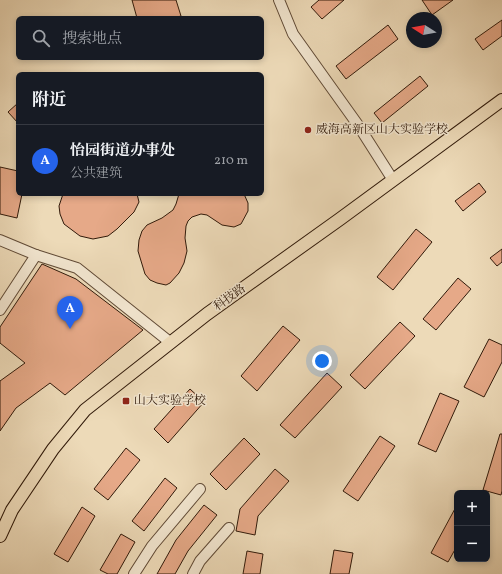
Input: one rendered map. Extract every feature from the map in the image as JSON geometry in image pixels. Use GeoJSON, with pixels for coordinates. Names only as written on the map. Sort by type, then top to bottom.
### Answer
{"type":"FeatureCollection","features":[{"type":"Feature","properties":{"kind":"main road","name":"科技路"},"geometry":{"type":"LineString","coordinates":[[0,536],[12,510],[53,449],[85,410],[207,314],[502,100]]}},
{"type":"Feature","properties":{"kind":"street"},"geometry":{"type":"LineString","coordinates":[[279,0],[293,34],[358,125],[393,180]]}},
{"type":"Feature","properties":{"kind":"street"},"geometry":{"type":"LineString","coordinates":[[0,240],[36,255],[77,268],[170,343]]}},
{"type":"Feature","properties":{"kind":"street"},"geometry":{"type":"LineString","coordinates":[[0,310],[36,255]]}},
{"type":"Feature","properties":{"kind":"street"},"geometry":{"type":"LineString","coordinates":[[134,574],[152,546],[200,489]]}},
{"type":"Feature","properties":{"kind":"street"},"geometry":{"type":"LineString","coordinates":[[193,574],[200,561],[229,528]]}},
{"type":"Feature","properties":{"kind":"building"},"geometry":{"type":"Polygon","coordinates":[[[132,0],[176,0],[181,16],[136,16],[132,0]]]}},
{"type":"Feature","properties":{"kind":"building"},"geometry":{"type":"Polygon","coordinates":[[[319,0],[344,0],[322,19],[311,7],[319,0]]]}},
{"type":"Feature","properties":{"kind":"building"},"geometry":{"type":"Polygon","coordinates":[[[422,0],[453,0],[436,12],[430,12],[422,0]]]}},
{"type":"Feature","properties":{"kind":"building"},"geometry":{"type":"Polygon","coordinates":[[[502,20],[502,36],[483,50],[475,39],[502,20]]]}},
{"type":"Feature","properties":{"kind":"building"},"geometry":{"type":"Polygon","coordinates":[[[388,25],[398,39],[346,79],[336,66],[388,25]]]}},
{"type":"Feature","properties":{"kind":"building"},"geometry":{"type":"Polygon","coordinates":[[[420,76],[428,86],[382,123],[374,113],[420,76]]]}},
{"type":"Feature","properties":{"kind":"building"},"geometry":{"type":"Polygon","coordinates":[[[16,105],[16,121],[8,112],[16,105]]]}},
{"type":"Feature","properties":{"kind":"building"},"geometry":{"type":"Polygon","coordinates":[[[0,167],[16,171],[16,196],[22,196],[17,218],[0,214],[0,167]]]}},
{"type":"Feature","properties":{"kind":"building"},"geometry":{"type":"Polygon","coordinates":[[[479,183],[486,192],[463,211],[455,201],[479,183]]]}},
{"type":"Feature","properties":{"kind":"building"},"geometry":{"type":"Polygon","coordinates":[[[62,196],[138,196],[139,202],[134,212],[117,229],[108,236],[93,239],[80,236],[64,224],[59,206],[62,196]]]}},
{"type":"Feature","properties":{"kind":"building"},"geometry":{"type":"Polygon","coordinates":[[[178,196],[245,196],[248,203],[248,211],[241,224],[234,227],[222,225],[207,215],[201,214],[192,217],[186,226],[185,238],[187,251],[184,263],[179,273],[170,283],[166,285],[150,280],[145,274],[138,251],[139,240],[142,231],[147,225],[162,218],[173,210],[178,196]]]}},
{"type":"Feature","properties":{"kind":"building"},"geometry":{"type":"Polygon","coordinates":[[[416,229],[432,242],[393,290],[377,277],[416,229]]]}},
{"type":"Feature","properties":{"kind":"building"},"geometry":{"type":"Polygon","coordinates":[[[502,249],[502,262],[497,266],[490,258],[502,249]]]}},
{"type":"Feature","properties":{"kind":"building"},"geometry":{"type":"Polygon","coordinates":[[[42,264],[76,279],[143,330],[65,395],[50,383],[16,408],[0,431],[0,381],[25,363],[0,343],[0,327],[42,264]]]}},
{"type":"Feature","properties":{"kind":"building"},"geometry":{"type":"Polygon","coordinates":[[[458,278],[471,289],[436,330],[423,319],[458,278]]]}},
{"type":"Feature","properties":{"kind":"building"},"geometry":{"type":"Polygon","coordinates":[[[400,322],[415,336],[365,389],[350,375],[400,322]]]}},
{"type":"Feature","properties":{"kind":"building"},"geometry":{"type":"Polygon","coordinates":[[[283,326],[300,340],[257,391],[241,376],[283,326]]]}},
{"type":"Feature","properties":{"kind":"building"},"geometry":{"type":"Polygon","coordinates":[[[489,339],[502,345],[502,362],[484,397],[464,387],[489,339]]]}},
{"type":"Feature","properties":{"kind":"building"},"geometry":{"type":"Polygon","coordinates":[[[327,373],[342,387],[295,438],[280,425],[327,373]]]}},
{"type":"Feature","properties":{"kind":"building"},"geometry":{"type":"Polygon","coordinates":[[[190,389],[204,402],[168,443],[154,429],[190,389]]]}},
{"type":"Feature","properties":{"kind":"building"},"geometry":{"type":"Polygon","coordinates":[[[440,393],[459,401],[436,452],[418,444],[440,393]]]}},
{"type":"Feature","properties":{"kind":"building"},"geometry":{"type":"Polygon","coordinates":[[[500,434],[502,434],[501,495],[490,492],[490,490],[483,490],[500,434]]]}},
{"type":"Feature","properties":{"kind":"building"},"geometry":{"type":"Polygon","coordinates":[[[380,436],[395,446],[358,501],[343,491],[380,436]]]}},
{"type":"Feature","properties":{"kind":"building"},"geometry":{"type":"Polygon","coordinates":[[[244,438],[260,454],[226,490],[210,474],[244,438]]]}},
{"type":"Feature","properties":{"kind":"building"},"geometry":{"type":"Polygon","coordinates":[[[126,448],[140,460],[108,500],[94,489],[126,448]]]}},
{"type":"Feature","properties":{"kind":"building"},"geometry":{"type":"Polygon","coordinates":[[[275,469],[289,481],[258,516],[255,535],[236,531],[240,509],[275,469]]]}},
{"type":"Feature","properties":{"kind":"building"},"geometry":{"type":"Polygon","coordinates":[[[165,478],[177,488],[144,531],[132,521],[165,478]]]}},
{"type":"Feature","properties":{"kind":"building"},"geometry":{"type":"Polygon","coordinates":[[[204,505],[217,515],[188,551],[175,574],[157,574],[176,540],[204,505]]]}},
{"type":"Feature","properties":{"kind":"building"},"geometry":{"type":"Polygon","coordinates":[[[82,507],[95,516],[68,562],[54,554],[82,507]]]}},
{"type":"Feature","properties":{"kind":"building"},"geometry":{"type":"Polygon","coordinates":[[[454,511],[454,551],[448,562],[431,553],[454,511]]]}},
{"type":"Feature","properties":{"kind":"building"},"geometry":{"type":"Polygon","coordinates":[[[121,534],[135,542],[117,574],[108,574],[100,570],[121,534]]]}},
{"type":"Feature","properties":{"kind":"building"},"geometry":{"type":"Polygon","coordinates":[[[334,550],[353,553],[349,574],[330,574],[334,550]]]}},
{"type":"Feature","properties":{"kind":"building"},"geometry":{"type":"Polygon","coordinates":[[[247,551],[263,554],[260,574],[243,574],[247,551]]]}},
{"type":"Feature","properties":{"kind":"place","name":"威海高新区山大实验学校"},"geometry":{"type":"Point","coordinates":[308,130]}},
{"type":"Feature","properties":{"kind":"place","name":"怡园街道办事处"},"geometry":{"type":"Point","coordinates":[70,329]}},
{"type":"Feature","properties":{"kind":"place","name":"山大实验学校"},"geometry":{"type":"Point","coordinates":[126,401]}}]}
